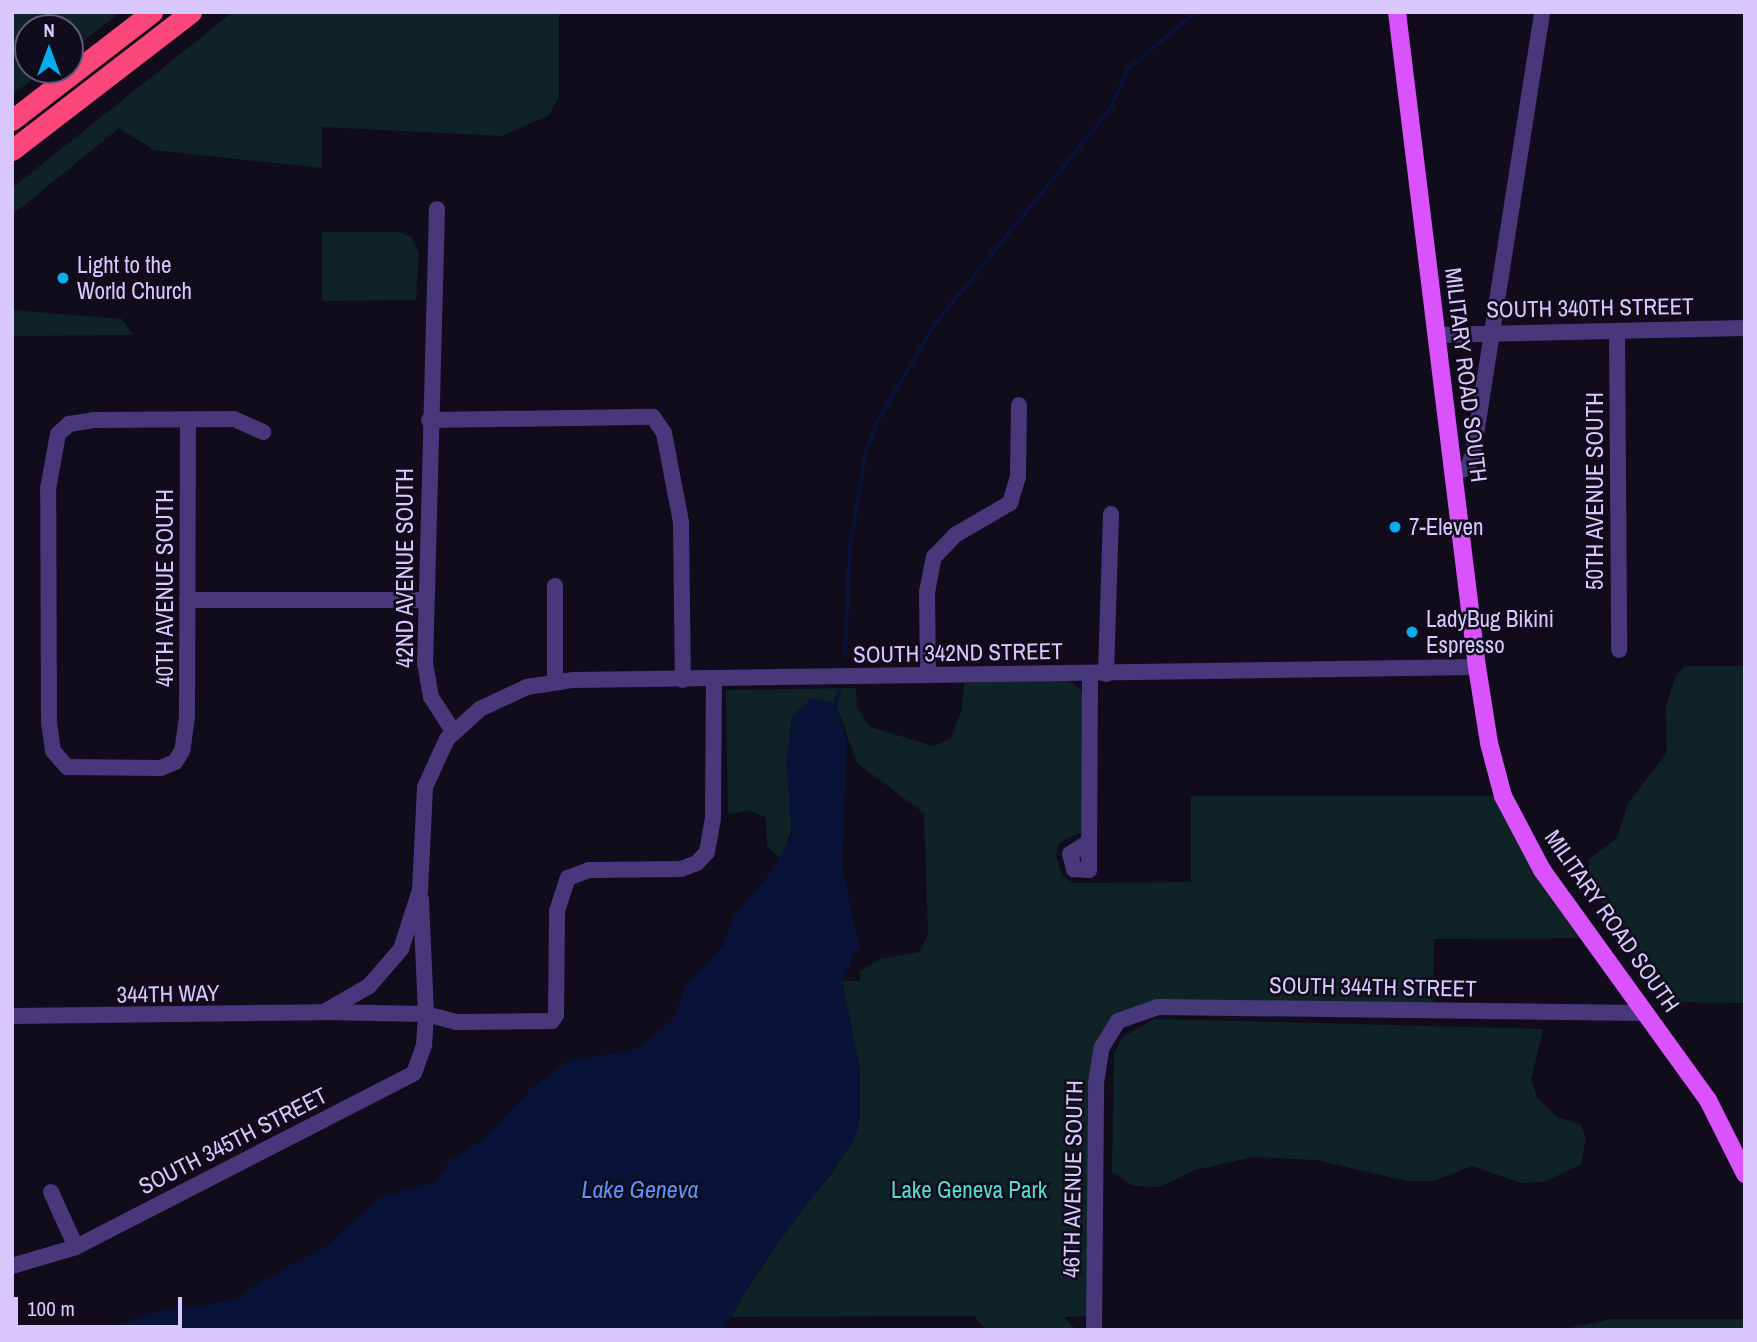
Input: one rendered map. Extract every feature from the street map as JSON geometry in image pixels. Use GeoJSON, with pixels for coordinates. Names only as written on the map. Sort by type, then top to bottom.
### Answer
{"type":"FeatureCollection","features":[{"type":"Feature","properties":{"kind":"highway"},"geometry":{"type":"LineString","coordinates":[[12,120],[152,12]]}},
{"type":"Feature","properties":{"kind":"highway"},"geometry":{"type":"LineString","coordinates":[[12,150],[191,12]]}},
{"type":"Feature","properties":{"kind":"main road","name":"MILITARY ROAD SOUTH"},"geometry":{"type":"LineString","coordinates":[[1397,12],[1477,667],[1489,743],[1515,820],[1542,870],[1708,1100],[1745,1174]]}},
{"type":"Feature","properties":{"kind":"street"},"geometry":{"type":"LineString","coordinates":[[1454,474],[1471,461],[1542,12]]}},
{"type":"Feature","properties":{"kind":"street","name":"42ND AVENUE SOUTH"},"geometry":{"type":"LineString","coordinates":[[437,209],[429,420],[426,600],[428,687],[453,731]]}},
{"type":"Feature","properties":{"kind":"street","name":"SOUTH 340TH STREET"},"geometry":{"type":"LineString","coordinates":[[1436,335],[1493,331],[1745,328]]}},
{"type":"Feature","properties":{"kind":"street","name":"50TH AVENUE SOUTH"},"geometry":{"type":"LineString","coordinates":[[1617,331],[1619,650]]}},
{"type":"Feature","properties":{"kind":"street"},"geometry":{"type":"LineString","coordinates":[[928,675],[929,575],[934,557],[955,535],[1000,512],[1016,491],[1019,405]]}},
{"type":"Feature","properties":{"kind":"street"},"geometry":{"type":"LineString","coordinates":[[429,420],[653,418],[663,431],[681,522],[682,680]]}},
{"type":"Feature","properties":{"kind":"street","name":"40TH AVENUE SOUTH"},"geometry":{"type":"LineString","coordinates":[[87,420],[188,420],[187,600],[187,717],[180,756],[161,768],[79,769],[64,765],[52,751],[48,714],[48,489],[58,434],[69,424],[87,420]]}},
{"type":"Feature","properties":{"kind":"street"},"geometry":{"type":"LineString","coordinates":[[188,420],[240,420],[263,432]]}},
{"type":"Feature","properties":{"kind":"street"},"geometry":{"type":"LineString","coordinates":[[1089,842],[1098,674],[1111,514]]}},
{"type":"Feature","properties":{"kind":"street"},"geometry":{"type":"LineString","coordinates":[[555,586],[555,682]]}},
{"type":"Feature","properties":{"kind":"street"},"geometry":{"type":"LineString","coordinates":[[187,600],[426,600]]}},
{"type":"Feature","properties":{"kind":"street","name":"SOUTH 342ND STREET"},"geometry":{"type":"LineString","coordinates":[[453,731],[508,693],[555,682],[1477,667]]}},
{"type":"Feature","properties":{"kind":"street"},"geometry":{"type":"LineString","coordinates":[[324,1012],[426,1014],[456,1022],[552,1021],[556,1015],[557,911],[568,878],[589,870],[681,869],[704,857],[713,818],[714,680]]}},
{"type":"Feature","properties":{"kind":"street"},"geometry":{"type":"LineString","coordinates":[[426,1014],[420,890],[425,788],[453,731]]}},
{"type":"Feature","properties":{"kind":"street"},"geometry":{"type":"LineString","coordinates":[[324,1012],[369,986],[396,959],[420,890]]}},
{"type":"Feature","properties":{"kind":"street","name":"SOUTH 344TH STREET"},"geometry":{"type":"LineString","coordinates":[[1110,1032],[1132,1013],[1158,1007],[1644,1013]]}},
{"type":"Feature","properties":{"kind":"street","name":"344TH WAY"},"geometry":{"type":"LineString","coordinates":[[12,1017],[324,1012]]}},
{"type":"Feature","properties":{"kind":"street","name":"SOUTH 345TH STREET"},"geometry":{"type":"LineString","coordinates":[[12,1266],[76,1247],[410,1076],[419,1066],[426,1014]]}},
{"type":"Feature","properties":{"kind":"street","name":"46TH AVENUE SOUTH"},"geometry":{"type":"LineString","coordinates":[[1094,1330],[1096,1083],[1110,1032]]}},
{"type":"Feature","properties":{"kind":"street"},"geometry":{"type":"LineString","coordinates":[[51,1192],[76,1247]]}},
{"type":"Feature","properties":{"kind":"green space"},"geometry":{"type":"Polygon","coordinates":[[[12,12],[121,12],[84,40],[84,14],[14,14],[14,84],[27,84],[12,95],[12,12]]]}},
{"type":"Feature","properties":{"kind":"green space"},"geometry":{"type":"Polygon","coordinates":[[[233,12],[559,12],[559,97],[549,115],[502,136],[322,127],[322,168],[154,150],[119,128],[12,215],[12,188],[233,12]]]}},
{"type":"Feature","properties":{"kind":"green space"},"geometry":{"type":"Polygon","coordinates":[[[322,232],[399,232],[411,237],[419,252],[416,300],[322,301],[322,232]]]}},
{"type":"Feature","properties":{"kind":"green space"},"geometry":{"type":"Polygon","coordinates":[[[12,310],[122,319],[133,335],[12,336],[12,310]]]}},
{"type":"Feature","properties":{"kind":"green space"},"geometry":{"type":"Polygon","coordinates":[[[1685,666],[1745,666],[1745,1003],[1672,1002],[1628,949],[1589,881],[1589,859],[1617,838],[1628,803],[1667,753],[1666,705],[1676,676],[1685,666]]]}},
{"type":"Feature","properties":{"kind":"green space","name":"Lake Geneva Park"},"geometry":{"type":"Polygon","coordinates":[[[1067,679],[1086,694],[1086,830],[1059,843],[1056,856],[1062,876],[1074,883],[1191,882],[1191,796],[1503,796],[1589,938],[1434,939],[1433,1011],[1132,1013],[1102,1047],[1094,1316],[1064,1317],[1076,1330],[986,1330],[974,1316],[729,1317],[799,1211],[832,1174],[860,1121],[860,1071],[842,981],[860,981],[860,972],[879,959],[920,952],[928,933],[924,813],[857,763],[836,704],[781,859],[767,846],[766,818],[750,810],[728,814],[726,690],[856,688],[857,708],[870,727],[933,746],[951,738],[962,709],[964,683],[1067,679]]]}},
{"type":"Feature","properties":{"kind":"green space"},"geometry":{"type":"Polygon","coordinates":[[[1154,1019],[1543,1029],[1531,1079],[1537,1098],[1557,1117],[1581,1125],[1586,1138],[1581,1165],[1543,1182],[1521,1183],[1472,1166],[1434,1181],[1407,1181],[1316,1160],[1253,1157],[1195,1170],[1160,1187],[1133,1186],[1112,1172],[1114,1053],[1123,1037],[1154,1019]]]}},
{"type":"Feature","properties":{"kind":"green space"},"geometry":{"type":"Polygon","coordinates":[[[1611,1319],[1745,1319],[1745,1330],[1561,1330],[1611,1319]]]}},
{"type":"Feature","properties":{"kind":"water","name":"Lake Geneva"},"geometry":{"type":"Polygon","coordinates":[[[812,698],[836,704],[847,741],[842,868],[859,945],[842,981],[860,1071],[860,1121],[853,1143],[758,1270],[724,1330],[111,1330],[139,1316],[174,1308],[179,1300],[187,1308],[237,1299],[261,1281],[325,1247],[379,1198],[436,1181],[450,1160],[481,1141],[534,1086],[569,1060],[632,1051],[664,1028],[675,1016],[686,984],[723,946],[734,915],[769,875],[792,835],[786,760],[792,716],[812,698]]]}},
{"type":"Feature","properties":{"kind":"waterway"},"geometry":{"type":"LineString","coordinates":[[845,654],[850,547],[865,455],[876,424],[935,324],[1111,108],[1128,69],[1196,12]]}},
{"type":"Feature","properties":{"kind":"waterway"},"geometry":{"type":"LineString","coordinates":[[836,704],[839,692]]}},
{"type":"Feature","properties":{"kind":"place","name":"Light to the World Church"},"geometry":{"type":"Point","coordinates":[63,278]}},
{"type":"Feature","properties":{"kind":"place","name":"7-Eleven"},"geometry":{"type":"Point","coordinates":[1395,527]}},
{"type":"Feature","properties":{"kind":"place","name":"LadyBug Bikini Espresso"},"geometry":{"type":"Point","coordinates":[1412,632]}}]}
